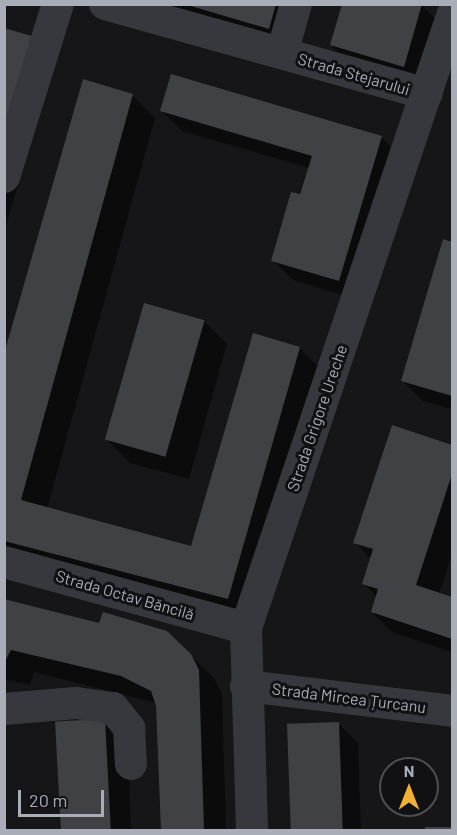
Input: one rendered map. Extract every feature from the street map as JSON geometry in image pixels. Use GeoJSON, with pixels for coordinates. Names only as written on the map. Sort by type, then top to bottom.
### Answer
{"type":"FeatureCollection","features":[{"type":"Feature","properties":{"kind":"street"},"geometry":{"type":"LineString","coordinates":[[4,177],[58,4]]}},
{"type":"Feature","properties":{"kind":"street","name":"Strada Stejarului"},"geometry":{"type":"LineString","coordinates":[[105,4],[427,94]]}},
{"type":"Feature","properties":{"kind":"street","name":"Strada Stejarului"},"geometry":{"type":"LineString","coordinates":[[282,53],[296,4]]}},
{"type":"Feature","properties":{"kind":"street","name":"Strada Grigore Ureche"},"geometry":{"type":"LineString","coordinates":[[252,831],[246,628],[453,16]]}},
{"type":"Feature","properties":{"kind":"street","name":"Strada Octav Băncilă"},"geometry":{"type":"LineString","coordinates":[[4,562],[246,628]]}},
{"type":"Feature","properties":{"kind":"street","name":"Strada Mircea Țurcanu"},"geometry":{"type":"LineString","coordinates":[[246,686],[453,711]]}},
{"type":"Feature","properties":{"kind":"street"},"geometry":{"type":"LineString","coordinates":[[4,709],[76,703],[113,708],[129,728],[130,764]]}},
{"type":"Feature","properties":{"kind":"building"},"geometry":{"type":"Polygon","coordinates":[[[184,4],[276,4],[269,29],[184,4]]]}},
{"type":"Feature","properties":{"kind":"building"},"geometry":{"type":"Polygon","coordinates":[[[342,4],[422,4],[404,67],[330,45],[342,4]]]}},
{"type":"Feature","properties":{"kind":"building"},"geometry":{"type":"Polygon","coordinates":[[[4,28],[32,36],[4,130],[4,28]]]}},
{"type":"Feature","properties":{"kind":"building"},"geometry":{"type":"Polygon","coordinates":[[[171,74],[382,136],[339,281],[271,261],[291,192],[300,194],[312,156],[160,111],[171,74]]]}},
{"type":"Feature","properties":{"kind":"building"},"geometry":{"type":"Polygon","coordinates":[[[83,79],[133,94],[21,500],[191,546],[253,333],[300,347],[228,599],[4,541],[4,354],[83,79]]]}},
{"type":"Feature","properties":{"kind":"building"},"geometry":{"type":"Polygon","coordinates":[[[443,239],[452,242],[452,396],[401,381],[443,239]]]}},
{"type":"Feature","properties":{"kind":"building"},"geometry":{"type":"Polygon","coordinates":[[[144,303],[205,320],[165,457],[105,439],[144,303]]]}},
{"type":"Feature","properties":{"kind":"building"},"geometry":{"type":"Polygon","coordinates":[[[392,425],[452,445],[452,474],[416,585],[452,597],[452,639],[371,612],[378,589],[362,584],[373,549],[353,543],[392,425]]]}},
{"type":"Feature","properties":{"kind":"building"},"geometry":{"type":"Polygon","coordinates":[[[4,599],[99,623],[103,612],[167,631],[191,654],[199,670],[204,830],[161,830],[156,706],[151,691],[121,676],[11,650],[4,663],[4,599]]]}},
{"type":"Feature","properties":{"kind":"building"},"geometry":{"type":"Polygon","coordinates":[[[105,719],[111,830],[61,830],[55,722],[105,719]]]}},
{"type":"Feature","properties":{"kind":"building"},"geometry":{"type":"Polygon","coordinates":[[[339,722],[343,830],[291,830],[287,724],[339,722]]]}},
{"type":"Feature","properties":{"kind":"building"},"geometry":{"type":"Polygon","coordinates":[[[425,827],[452,827],[452,830],[425,830],[425,827]]]}}]}
